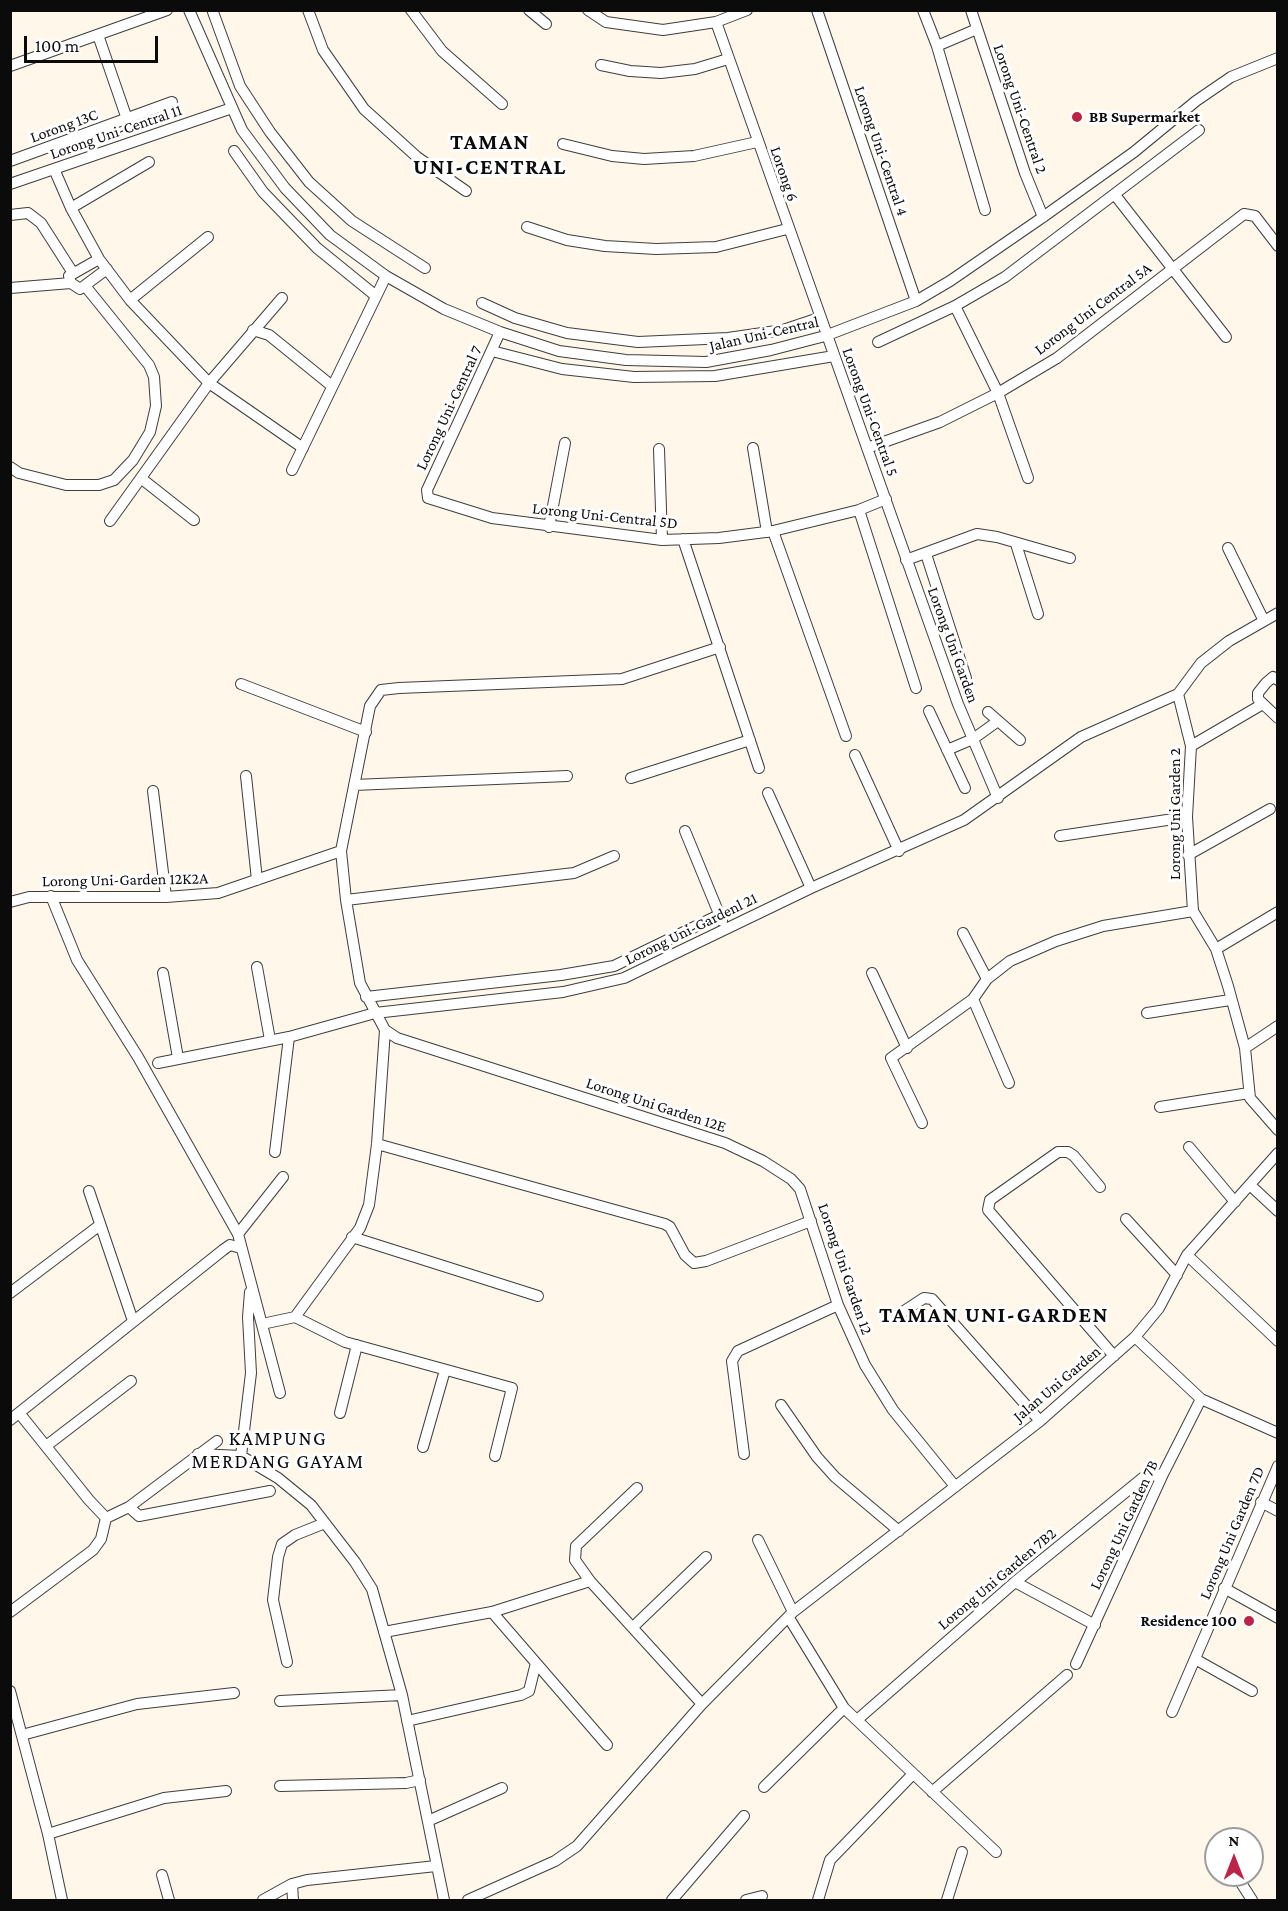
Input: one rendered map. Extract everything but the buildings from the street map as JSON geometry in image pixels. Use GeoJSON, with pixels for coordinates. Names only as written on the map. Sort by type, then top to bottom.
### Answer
{"type":"FeatureCollection","features":[{"type":"Feature","properties":{"kind":"street"},"geometry":{"type":"LineString","coordinates":[[10,66],[167,10]]}},
{"type":"Feature","properties":{"kind":"street"},"geometry":{"type":"LineString","coordinates":[[308,10],[323,50],[364,109],[417,158],[466,191]]}},
{"type":"Feature","properties":{"kind":"street"},"geometry":{"type":"LineString","coordinates":[[411,10],[442,51],[502,104]]}},
{"type":"Feature","properties":{"kind":"street"},"geometry":{"type":"LineString","coordinates":[[529,10],[546,24]]}},
{"type":"Feature","properties":{"kind":"street"},"geometry":{"type":"LineString","coordinates":[[588,10],[606,22],[663,30],[716,22],[747,10]]}},
{"type":"Feature","properties":{"kind":"street","name":"Lorong Uni-Central 4"},"geometry":{"type":"LineString","coordinates":[[817,10],[916,301]]}},
{"type":"Feature","properties":{"kind":"street"},"geometry":{"type":"LineString","coordinates":[[923,10],[937,46],[985,210]]}},
{"type":"Feature","properties":{"kind":"street","name":"Lorong Uni-Central 2"},"geometry":{"type":"LineString","coordinates":[[971,10],[1025,173],[1043,217]]}},
{"type":"Feature","properties":{"kind":"street"},"geometry":{"type":"LineString","coordinates":[[191,15],[216,11],[240,86],[270,132],[309,182],[352,221],[425,268]]}},
{"type":"Feature","properties":{"kind":"street","name":"Jalan Uni-Central"},"geometry":{"type":"LineString","coordinates":[[191,15],[242,130],[285,188],[330,236],[386,276],[444,309],[500,332],[559,351],[626,360],[706,362],[825,336],[916,301],[1043,217],[1134,152],[1196,101],[1231,77],[1278,58]]}},
{"type":"Feature","properties":{"kind":"street","name":"Lorong 6"},"geometry":{"type":"LineString","coordinates":[[716,22],[825,336]]}},
{"type":"Feature","properties":{"kind":"street"},"geometry":{"type":"LineString","coordinates":[[937,46],[978,29]]}},
{"type":"Feature","properties":{"kind":"street"},"geometry":{"type":"LineString","coordinates":[[98,35],[127,119]]}},
{"type":"Feature","properties":{"kind":"street"},"geometry":{"type":"LineString","coordinates":[[601,64],[630,71],[661,73],[694,69],[728,59]]}},
{"type":"Feature","properties":{"kind":"street","name":"Lorong 13C"},"geometry":{"type":"LineString","coordinates":[[10,161],[172,102]]}},
{"type":"Feature","properties":{"kind":"street","name":"Lorong Uni-Central 11"},"geometry":{"type":"LineString","coordinates":[[10,184],[232,108]]}},
{"type":"Feature","properties":{"kind":"street"},"geometry":{"type":"LineString","coordinates":[[878,342],[955,306],[1005,277],[1200,130]]}},
{"type":"Feature","properties":{"kind":"street"},"geometry":{"type":"LineString","coordinates":[[563,144],[612,156],[644,159],[694,156],[757,142]]}},
{"type":"Feature","properties":{"kind":"street"},"geometry":{"type":"LineString","coordinates":[[234,151],[262,192],[317,248],[376,296]]}},
{"type":"Feature","properties":{"kind":"street"},"geometry":{"type":"LineString","coordinates":[[72,208],[149,162]]}},
{"type":"Feature","properties":{"kind":"street"},"geometry":{"type":"LineString","coordinates":[[54,169],[99,259],[130,300],[210,383],[303,448]]}},
{"type":"Feature","properties":{"kind":"street"},"geometry":{"type":"LineString","coordinates":[[1115,195],[1226,337]]}},
{"type":"Feature","properties":{"kind":"street"},"geometry":{"type":"LineString","coordinates":[[10,215],[28,213],[41,223],[77,289],[86,287],[107,269]]}},
{"type":"Feature","properties":{"kind":"street","name":"Lorong Uni Central 5A"},"geometry":{"type":"LineString","coordinates":[[867,448],[940,422],[998,393],[1057,358],[1244,214],[1254,216],[1278,246]]}},
{"type":"Feature","properties":{"kind":"street"},"geometry":{"type":"LineString","coordinates":[[527,227],[567,240],[604,246],[656,249],[716,247],[787,229]]}},
{"type":"Feature","properties":{"kind":"street"},"geometry":{"type":"LineString","coordinates":[[130,300],[208,237]]}},
{"type":"Feature","properties":{"kind":"street"},"geometry":{"type":"LineString","coordinates":[[10,288],[72,278],[99,259]]}},
{"type":"Feature","properties":{"kind":"street"},"geometry":{"type":"LineString","coordinates":[[292,470],[386,276]]}},
{"type":"Feature","properties":{"kind":"street"},"geometry":{"type":"LineString","coordinates":[[10,467],[19,473],[66,485],[99,485],[114,480],[120,474],[133,460],[150,432],[156,406],[154,377],[149,365],[86,287]]}},
{"type":"Feature","properties":{"kind":"street"},"geometry":{"type":"LineString","coordinates":[[110,521],[210,383],[282,298]]}},
{"type":"Feature","properties":{"kind":"street"},"geometry":{"type":"LineString","coordinates":[[482,303],[515,318],[567,333],[638,342],[728,338],[783,330],[819,318]]}},
{"type":"Feature","properties":{"kind":"street"},"geometry":{"type":"LineString","coordinates":[[955,306],[998,393],[1028,478]]}},
{"type":"Feature","properties":{"kind":"street"},"geometry":{"type":"LineString","coordinates":[[253,330],[269,335],[332,386]]}},
{"type":"Feature","properties":{"kind":"street","name":"Lorong Uni-Central 7"},"geometry":{"type":"LineString","coordinates":[[428,498],[427,490],[500,332]]}},
{"type":"Feature","properties":{"kind":"street","name":"Lorong Uni-Central 5"},"geometry":{"type":"LineString","coordinates":[[825,336],[886,499]]}},
{"type":"Feature","properties":{"kind":"street"},"geometry":{"type":"LineString","coordinates":[[492,351],[562,369],[634,377],[715,376],[834,356]]}},
{"type":"Feature","properties":{"kind":"street"},"geometry":{"type":"LineString","coordinates":[[549,527],[565,443]]}},
{"type":"Feature","properties":{"kind":"street"},"geometry":{"type":"LineString","coordinates":[[753,448],[770,531],[846,736]]}},
{"type":"Feature","properties":{"kind":"street"},"geometry":{"type":"LineString","coordinates":[[659,449],[662,540]]}},
{"type":"Feature","properties":{"kind":"street"},"geometry":{"type":"LineString","coordinates":[[142,479],[194,520]]}},
{"type":"Feature","properties":{"kind":"street","name":"Lorong Uni-Central 5D"},"geometry":{"type":"LineString","coordinates":[[428,498],[492,518],[662,540],[770,531],[859,510],[886,499]]}},
{"type":"Feature","properties":{"kind":"street","name":"Lorong Uni Garden"},"geometry":{"type":"LineString","coordinates":[[886,499],[906,560],[973,739],[998,798]]}},
{"type":"Feature","properties":{"kind":"street"},"geometry":{"type":"LineString","coordinates":[[859,510],[916,688]]}},
{"type":"Feature","properties":{"kind":"street"},"geometry":{"type":"LineString","coordinates":[[906,560],[977,534],[987,534],[1070,558]]}},
{"type":"Feature","properties":{"kind":"street"},"geometry":{"type":"LineString","coordinates":[[683,539],[759,768]]}},
{"type":"Feature","properties":{"kind":"street"},"geometry":{"type":"LineString","coordinates":[[1016,544],[1038,614]]}},
{"type":"Feature","properties":{"kind":"street"},"geometry":{"type":"LineString","coordinates":[[1228,548],[1264,621]]}},
{"type":"Feature","properties":{"kind":"street"},"geometry":{"type":"LineString","coordinates":[[927,554],[966,678]]}},
{"type":"Feature","properties":{"kind":"street"},"geometry":{"type":"LineString","coordinates":[[1178,694],[1201,663],[1229,641],[1278,613]]}},
{"type":"Feature","properties":{"kind":"street"},"geometry":{"type":"LineString","coordinates":[[295,1317],[360,1228],[369,1205],[377,1144],[385,1030],[360,983],[346,900],[341,850],[370,706],[381,690],[622,679],[720,647]]}},
{"type":"Feature","properties":{"kind":"street"},"geometry":{"type":"LineString","coordinates":[[1278,680],[1273,677],[1258,693],[1261,705],[1278,718]]}},
{"type":"Feature","properties":{"kind":"street"},"geometry":{"type":"LineString","coordinates":[[241,684],[366,732]]}},
{"type":"Feature","properties":{"kind":"street","name":"Lorong Uni-Gardenl 21"},"geometry":{"type":"LineString","coordinates":[[158,1063],[289,1037],[375,1013],[563,992],[624,978],[811,888],[899,851],[964,820],[1081,737],[1178,694]]}},
{"type":"Feature","properties":{"kind":"street","name":"Lorong Uni Garden 2"},"geometry":{"type":"LineString","coordinates":[[1178,694],[1191,746],[1187,817],[1193,911],[1216,949],[1245,1048],[1252,1103],[1278,1130]]}},
{"type":"Feature","properties":{"kind":"street"},"geometry":{"type":"LineString","coordinates":[[1191,746],[1261,705]]}},
{"type":"Feature","properties":{"kind":"street"},"geometry":{"type":"LineString","coordinates":[[929,711],[965,788]]}},
{"type":"Feature","properties":{"kind":"street"},"geometry":{"type":"LineString","coordinates":[[988,711],[1020,740]]}},
{"type":"Feature","properties":{"kind":"street"},"geometry":{"type":"LineString","coordinates":[[947,750],[973,739],[998,721]]}},
{"type":"Feature","properties":{"kind":"street"},"geometry":{"type":"LineString","coordinates":[[631,778],[750,741]]}},
{"type":"Feature","properties":{"kind":"street"},"geometry":{"type":"LineString","coordinates":[[855,755],[899,851]]}},
{"type":"Feature","properties":{"kind":"street"},"geometry":{"type":"LineString","coordinates":[[246,776],[257,880]]}},
{"type":"Feature","properties":{"kind":"street"},"geometry":{"type":"LineString","coordinates":[[354,785],[567,776]]}},
{"type":"Feature","properties":{"kind":"street"},"geometry":{"type":"LineString","coordinates":[[153,791],[166,897]]}},
{"type":"Feature","properties":{"kind":"street"},"geometry":{"type":"LineString","coordinates":[[768,793],[811,888]]}},
{"type":"Feature","properties":{"kind":"street"},"geometry":{"type":"LineString","coordinates":[[1188,855],[1270,809]]}},
{"type":"Feature","properties":{"kind":"street"},"geometry":{"type":"LineString","coordinates":[[1060,836],[1187,817]]}},
{"type":"Feature","properties":{"kind":"street"},"geometry":{"type":"LineString","coordinates":[[685,831],[726,929]]}},
{"type":"Feature","properties":{"kind":"street","name":"Lorong Uni-Garden 12K2A"},"geometry":{"type":"LineString","coordinates":[[10,902],[28,897],[51,896],[166,897],[218,893],[341,850]]}},
{"type":"Feature","properties":{"kind":"street"},"geometry":{"type":"LineString","coordinates":[[346,900],[574,873],[614,856]]}},
{"type":"Feature","properties":{"kind":"street"},"geometry":{"type":"LineString","coordinates":[[51,896],[77,960],[138,1057],[238,1234],[280,1393]]}},
{"type":"Feature","properties":{"kind":"street"},"geometry":{"type":"LineString","coordinates":[[922,1123],[891,1058],[908,1048],[973,999],[987,979],[1010,961],[1056,941],[1103,926],[1193,911]]}},
{"type":"Feature","properties":{"kind":"street"},"geometry":{"type":"LineString","coordinates":[[1216,949],[1278,912]]}},
{"type":"Feature","properties":{"kind":"street"},"geometry":{"type":"LineString","coordinates":[[366,997],[561,975],[614,966],[631,960],[719,915]]}},
{"type":"Feature","properties":{"kind":"street"},"geometry":{"type":"LineString","coordinates":[[963,933],[987,979]]}},
{"type":"Feature","properties":{"kind":"street"},"geometry":{"type":"LineString","coordinates":[[257,967],[270,1040]]}},
{"type":"Feature","properties":{"kind":"street"},"geometry":{"type":"LineString","coordinates":[[163,973],[178,1058]]}},
{"type":"Feature","properties":{"kind":"street"},"geometry":{"type":"LineString","coordinates":[[872,973],[908,1048]]}},
{"type":"Feature","properties":{"kind":"street"},"geometry":{"type":"LineString","coordinates":[[561,975],[563,992]]}},
{"type":"Feature","properties":{"kind":"street"},"geometry":{"type":"LineString","coordinates":[[973,999],[1009,1083]]}},
{"type":"Feature","properties":{"kind":"street"},"geometry":{"type":"LineString","coordinates":[[1147,1013],[1230,1000]]}},
{"type":"Feature","properties":{"kind":"street"},"geometry":{"type":"LineString","coordinates":[[1245,1048],[1278,1026]]}},
{"type":"Feature","properties":{"kind":"street","name":"Lorong Uni Garden 12E"},"geometry":{"type":"LineString","coordinates":[[385,1030],[398,1038],[725,1143],[763,1161],[791,1179]]}},
{"type":"Feature","properties":{"kind":"street"},"geometry":{"type":"LineString","coordinates":[[275,1152],[289,1037]]}},
{"type":"Feature","properties":{"kind":"street"},"geometry":{"type":"LineString","coordinates":[[1160,1107],[1249,1093]]}},
{"type":"Feature","properties":{"kind":"street"},"geometry":{"type":"LineString","coordinates":[[377,1144],[665,1224],[670,1227],[685,1255],[694,1263],[706,1261],[811,1221]]}},
{"type":"Feature","properties":{"kind":"street"},"geometry":{"type":"LineString","coordinates":[[1189,1147],[1235,1202]]}},
{"type":"Feature","properties":{"kind":"street"},"geometry":{"type":"LineString","coordinates":[[1100,1187],[1074,1156],[1068,1152],[1058,1152],[990,1200],[988,1210],[1114,1356]]}},
{"type":"Feature","properties":{"kind":"street","name":"Jalan Uni Garden"},"geometry":{"type":"LineString","coordinates":[[468,1900],[555,1861],[577,1846],[702,1704],[791,1615],[954,1485],[1040,1420],[1135,1337],[1159,1308],[1187,1255],[1278,1153]]}},
{"type":"Feature","properties":{"kind":"street"},"geometry":{"type":"LineString","coordinates":[[238,1234],[283,1177]]}},
{"type":"Feature","properties":{"kind":"street","name":"Lorong Uni Garden 12"},"geometry":{"type":"LineString","coordinates":[[791,1179],[800,1189],[838,1305],[865,1365],[888,1401],[954,1485]]}},
{"type":"Feature","properties":{"kind":"street"},"geometry":{"type":"LineString","coordinates":[[1250,1185],[1278,1210]]}},
{"type":"Feature","properties":{"kind":"street"},"geometry":{"type":"LineString","coordinates":[[90,1191],[133,1321]]}},
{"type":"Feature","properties":{"kind":"street"},"geometry":{"type":"LineString","coordinates":[[1126,1219],[1177,1275]]}},
{"type":"Feature","properties":{"kind":"street"},"geometry":{"type":"LineString","coordinates":[[10,1293],[100,1225]]}},
{"type":"Feature","properties":{"kind":"street"},"geometry":{"type":"LineString","coordinates":[[352,1237],[538,1296]]}},
{"type":"Feature","properties":{"kind":"street"},"geometry":{"type":"LineString","coordinates":[[106,1518],[46,1446],[16,1417],[230,1245],[242,1248]]}},
{"type":"Feature","properties":{"kind":"street"},"geometry":{"type":"LineString","coordinates":[[1187,1255],[1278,1341]]}},
{"type":"Feature","properties":{"kind":"street"},"geometry":{"type":"LineString","coordinates":[[241,1456],[251,1373],[248,1317],[250,1282]]}},
{"type":"Feature","properties":{"kind":"street"},"geometry":{"type":"LineString","coordinates":[[898,1315],[924,1298],[932,1299],[1040,1420]]}},
{"type":"Feature","properties":{"kind":"street"},"geometry":{"type":"LineString","coordinates":[[744,1454],[732,1361],[738,1351],[838,1305]]}},
{"type":"Feature","properties":{"kind":"street"},"geometry":{"type":"LineString","coordinates":[[262,1324],[295,1317],[327,1334],[357,1345],[512,1388],[495,1456]]}},
{"type":"Feature","properties":{"kind":"street"},"geometry":{"type":"LineString","coordinates":[[1135,1337],[1201,1399],[1278,1432]]}},
{"type":"Feature","properties":{"kind":"street"},"geometry":{"type":"LineString","coordinates":[[340,1413],[357,1345]]}},
{"type":"Feature","properties":{"kind":"street"},"geometry":{"type":"LineString","coordinates":[[423,1447],[445,1370]]}},
{"type":"Feature","properties":{"kind":"street"},"geometry":{"type":"LineString","coordinates":[[46,1446],[131,1381]]}},
{"type":"Feature","properties":{"kind":"street","name":"Lorong Uni Garden 7B"},"geometry":{"type":"LineString","coordinates":[[1076,1664],[1163,1474],[1201,1399]]}},
{"type":"Feature","properties":{"kind":"street"},"geometry":{"type":"LineString","coordinates":[[781,1405],[817,1458],[835,1477],[899,1531]]}},
{"type":"Feature","properties":{"kind":"street"},"geometry":{"type":"LineString","coordinates":[[106,1518],[129,1507],[217,1440]]}},
{"type":"Feature","properties":{"kind":"street"},"geometry":{"type":"LineString","coordinates":[[198,1454],[241,1456],[278,1478],[311,1505],[372,1589],[402,1695],[444,1900]]}},
{"type":"Feature","properties":{"kind":"street","name":"Lorong Uni Garden 7D"},"geometry":{"type":"LineString","coordinates":[[1172,1712],[1278,1466]]}},
{"type":"Feature","properties":{"kind":"street","name":"Lorong Uni Garden 7B2"},"geometry":{"type":"LineString","coordinates":[[857,1720],[1015,1582],[1144,1477],[1163,1474]]}},
{"type":"Feature","properties":{"kind":"street"},"geometry":{"type":"LineString","coordinates":[[637,1488],[576,1546],[575,1560],[590,1581],[702,1704]]}},
{"type":"Feature","properties":{"kind":"street"},"geometry":{"type":"LineString","coordinates":[[129,1507],[139,1516],[270,1491]]}},
{"type":"Feature","properties":{"kind":"street"},"geometry":{"type":"LineString","coordinates":[[1262,1502],[1278,1511]]}},
{"type":"Feature","properties":{"kind":"street"},"geometry":{"type":"LineString","coordinates":[[10,1612],[93,1550],[101,1539],[106,1518]]}},
{"type":"Feature","properties":{"kind":"street"},"geometry":{"type":"LineString","coordinates":[[287,1662],[273,1600],[278,1557],[282,1544],[295,1535],[325,1523]]}},
{"type":"Feature","properties":{"kind":"street"},"geometry":{"type":"LineString","coordinates":[[758,1540],[791,1615],[844,1708],[912,1775],[996,1852]]}},
{"type":"Feature","properties":{"kind":"street"},"geometry":{"type":"LineString","coordinates":[[633,1627],[706,1557]]}},
{"type":"Feature","properties":{"kind":"street"},"geometry":{"type":"LineString","coordinates":[[384,1632],[492,1612],[590,1581]]}},
{"type":"Feature","properties":{"kind":"street"},"geometry":{"type":"LineString","coordinates":[[1015,1582],[1095,1625]]}},
{"type":"Feature","properties":{"kind":"street"},"geometry":{"type":"LineString","coordinates":[[1224,1588],[1278,1618]]}},
{"type":"Feature","properties":{"kind":"street"},"geometry":{"type":"LineString","coordinates":[[492,1612],[607,1745]]}},
{"type":"Feature","properties":{"kind":"street"},"geometry":{"type":"LineString","coordinates":[[1195,1659],[1252,1691]]}},
{"type":"Feature","properties":{"kind":"street"},"geometry":{"type":"LineString","coordinates":[[407,1721],[530,1691],[536,1663]]}},
{"type":"Feature","properties":{"kind":"street"},"geometry":{"type":"LineString","coordinates":[[932,1792],[1067,1675]]}},
{"type":"Feature","properties":{"kind":"street"},"geometry":{"type":"LineString","coordinates":[[10,1691],[48,1833],[62,1900]]}},
{"type":"Feature","properties":{"kind":"street"},"geometry":{"type":"LineString","coordinates":[[22,1735],[137,1704],[234,1693]]}},
{"type":"Feature","properties":{"kind":"street"},"geometry":{"type":"LineString","coordinates":[[280,1701],[402,1695]]}},
{"type":"Feature","properties":{"kind":"street"},"geometry":{"type":"LineString","coordinates":[[764,1787],[844,1708]]}},
{"type":"Feature","properties":{"kind":"street"},"geometry":{"type":"LineString","coordinates":[[818,1900],[830,1860],[912,1775]]}},
{"type":"Feature","properties":{"kind":"street"},"geometry":{"type":"LineString","coordinates":[[280,1786],[406,1783],[420,1780]]}},
{"type":"Feature","properties":{"kind":"street"},"geometry":{"type":"LineString","coordinates":[[428,1821],[501,1788]]}},
{"type":"Feature","properties":{"kind":"street"},"geometry":{"type":"LineString","coordinates":[[48,1833],[164,1798],[226,1791]]}},
{"type":"Feature","properties":{"kind":"street"},"geometry":{"type":"LineString","coordinates":[[672,1900],[744,1816]]}},
{"type":"Feature","properties":{"kind":"street"},"geometry":{"type":"LineString","coordinates":[[947,1900],[962,1852]]}},
{"type":"Feature","properties":{"kind":"street"},"geometry":{"type":"LineString","coordinates":[[262,1900],[292,1884],[307,1880],[436,1866]]}},
{"type":"Feature","properties":{"kind":"street"},"geometry":{"type":"LineString","coordinates":[[162,1875],[169,1900]]}},
{"type":"Feature","properties":{"kind":"street"},"geometry":{"type":"LineString","coordinates":[[292,1884],[293,1900]]}},
{"type":"Feature","properties":{"kind":"street"},"geometry":{"type":"LineString","coordinates":[[1244,1887],[1252,1900]]}},
{"type":"Feature","properties":{"kind":"street"},"geometry":{"type":"LineString","coordinates":[[746,1900],[762,1896]]}},
{"type":"Feature","properties":{"kind":"place","name":"BB Supermarket"},"geometry":{"type":"Point","coordinates":[1077,117]}},
{"type":"Feature","properties":{"kind":"place","name":"Residence 100"},"geometry":{"type":"Point","coordinates":[1249,1621]}},
{"type":"Feature","properties":{"kind":"district","name":"TAMAN UNI-CENTRAL"},"geometry":{"type":"Point","coordinates":[490,154]}},
{"type":"Feature","properties":{"kind":"district","name":"TAMAN UNI-GARDEN"},"geometry":{"type":"Point","coordinates":[994,1315]}},
{"type":"Feature","properties":{"kind":"district","name":"KAMPUNG MERDANG GAYAM"},"geometry":{"type":"Point","coordinates":[278,1450]}}]}
